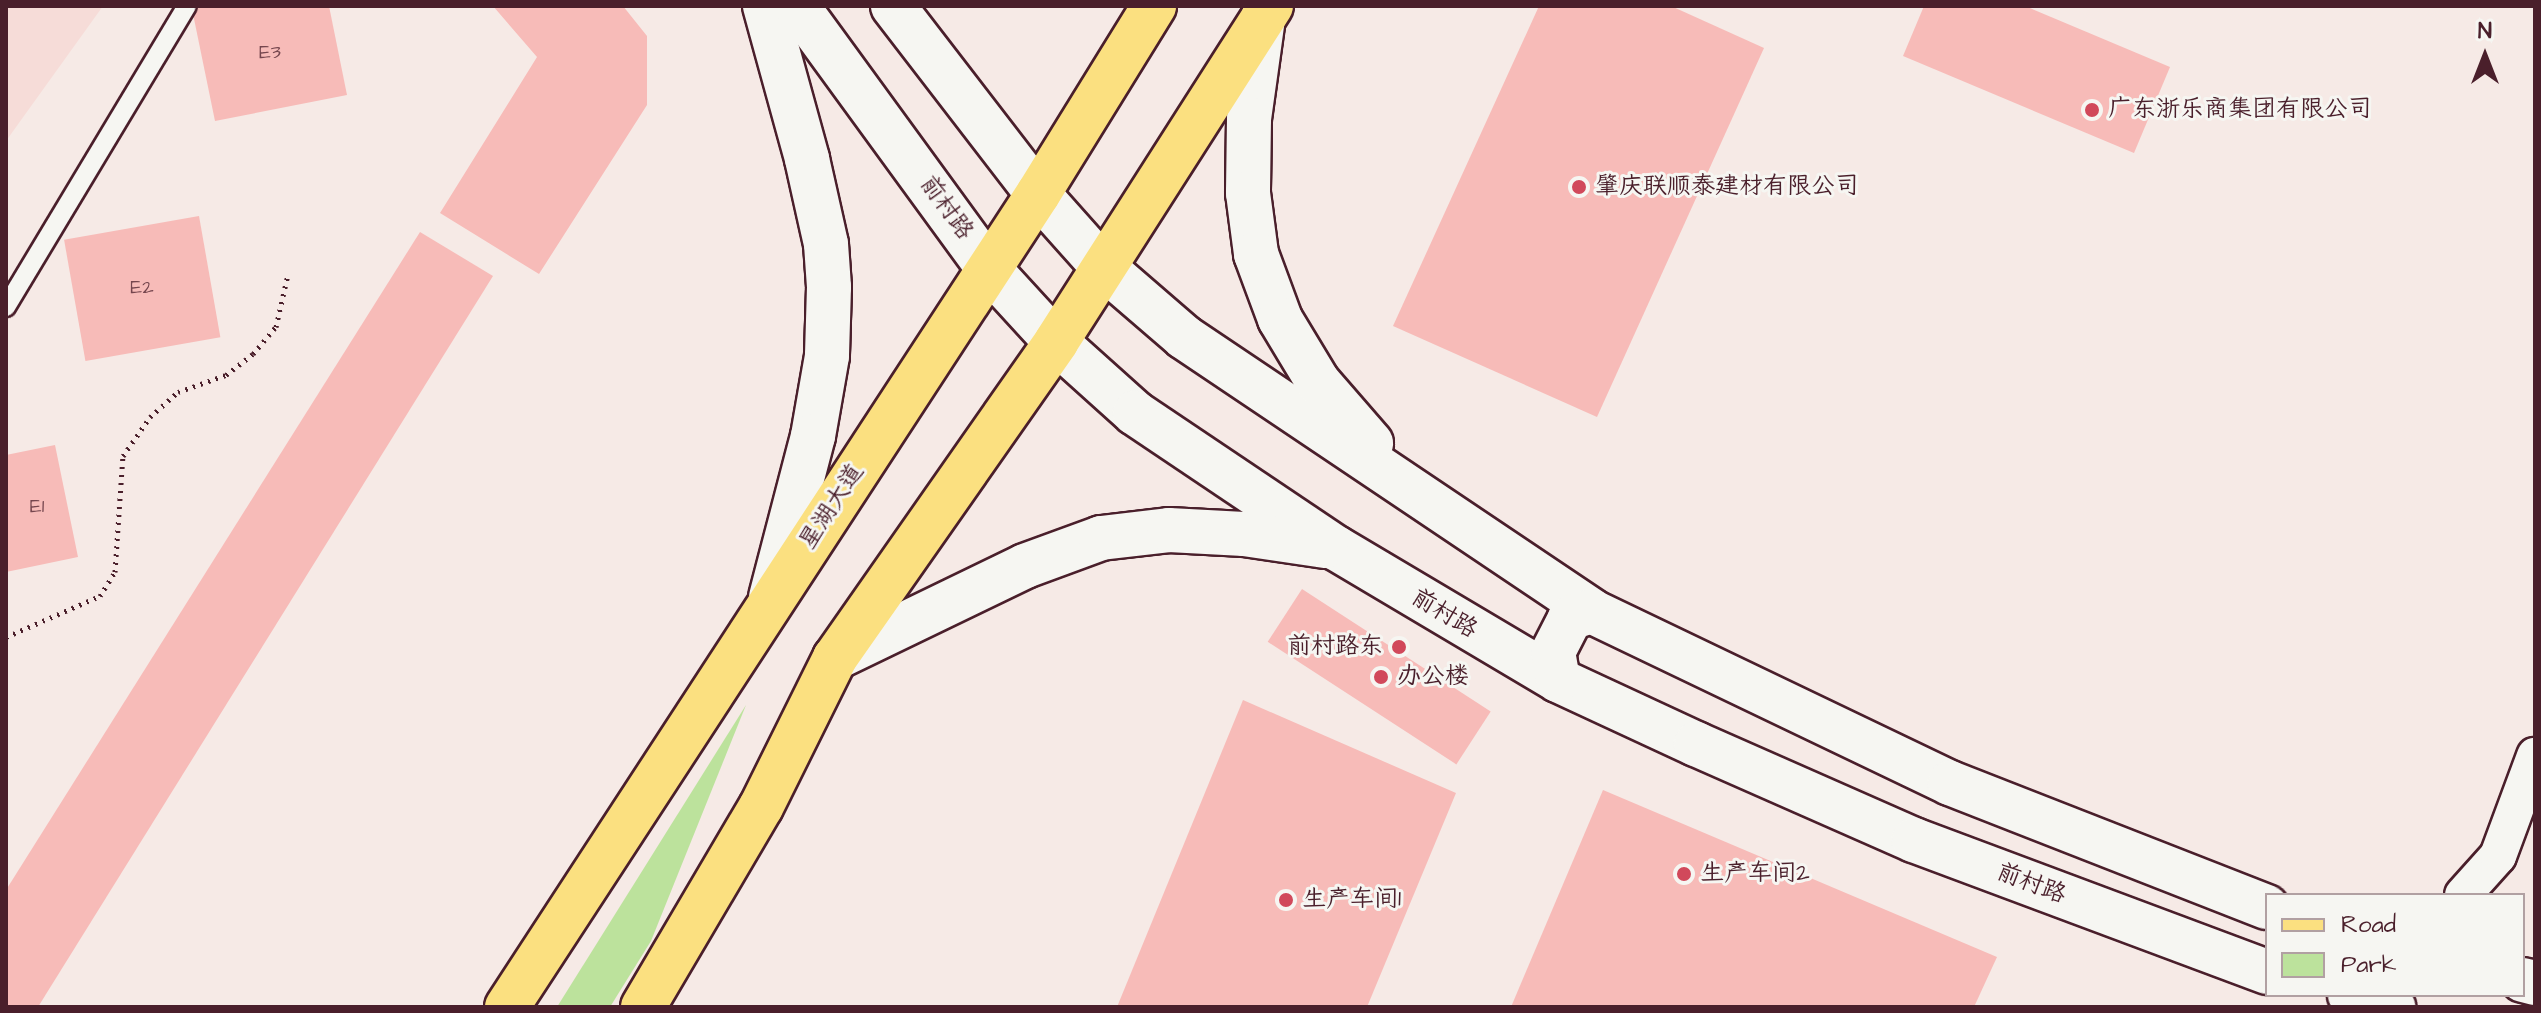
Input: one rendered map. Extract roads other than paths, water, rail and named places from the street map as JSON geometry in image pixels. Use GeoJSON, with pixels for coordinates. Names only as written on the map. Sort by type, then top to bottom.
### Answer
{"type":"FeatureCollection","features":[{"type":"Feature","properties":{"kind":"main road"},"geometry":{"type":"LineString","coordinates":[[765,6],[807,159],[826,244],[829,287],[827,356],[813,436],[769,602]]}},
{"type":"Feature","properties":{"kind":"main road","name":"前村路"},"geometry":{"type":"LineString","coordinates":[[797,6],[989,269],[1056,342],[1135,413],[1336,548],[1558,680],[1914,840],[2265,971]]}},
{"type":"Feature","properties":{"kind":"main road"},"geometry":{"type":"LineString","coordinates":[[893,6],[1038,194],[1103,267],[1184,337],[1591,611],[1950,783],[2265,906]]}},
{"type":"Feature","properties":{"kind":"main road","name":"星湖大道"},"geometry":{"type":"LineString","coordinates":[[507,1007],[1038,194],[1154,6]]}},
{"type":"Feature","properties":{"kind":"main road"},"geometry":{"type":"LineString","coordinates":[[643,1007],[761,807],[835,658],[1056,342],[1267,12]]}},
{"type":"Feature","properties":{"kind":"main road"},"geometry":{"type":"LineString","coordinates":[[1267,12],[1249,119],[1248,193],[1256,254],[1280,319],[1318,382],[1412,489]]}},
{"type":"Feature","properties":{"kind":"main road"},"geometry":{"type":"LineString","coordinates":[[835,658],[1025,566],[1101,538],[1184,531],[1336,548]]}},
{"type":"Feature","properties":{"kind":"main road"},"geometry":{"type":"LineString","coordinates":[[1558,680],[1553,652],[1570,618],[1591,611]]}},
{"type":"Feature","properties":{"kind":"street"},"geometry":{"type":"LineString","coordinates":[[2465,893],[2498,856],[2535,756]]}},
{"type":"Feature","properties":{"kind":"lane"},"geometry":{"type":"LineString","coordinates":[[6,307],[187,6]]}},
{"type":"Feature","properties":{"kind":"place","name":"广东浙乐商集团有限公司"},"geometry":{"type":"Point","coordinates":[2092,110]}},
{"type":"Feature","properties":{"kind":"place","name":"肇庆联顺泰建材有限公司"},"geometry":{"type":"Point","coordinates":[1579,187]}},
{"type":"Feature","properties":{"kind":"place","name":"前村路东"},"geometry":{"type":"Point","coordinates":[1399,647]}},
{"type":"Feature","properties":{"kind":"place","name":"办公楼"},"geometry":{"type":"Point","coordinates":[1381,677]}},
{"type":"Feature","properties":{"kind":"place","name":"生产车间2"},"geometry":{"type":"Point","coordinates":[1684,874]}},
{"type":"Feature","properties":{"kind":"place","name":"生产车间1"},"geometry":{"type":"Point","coordinates":[1286,900]}}]}
